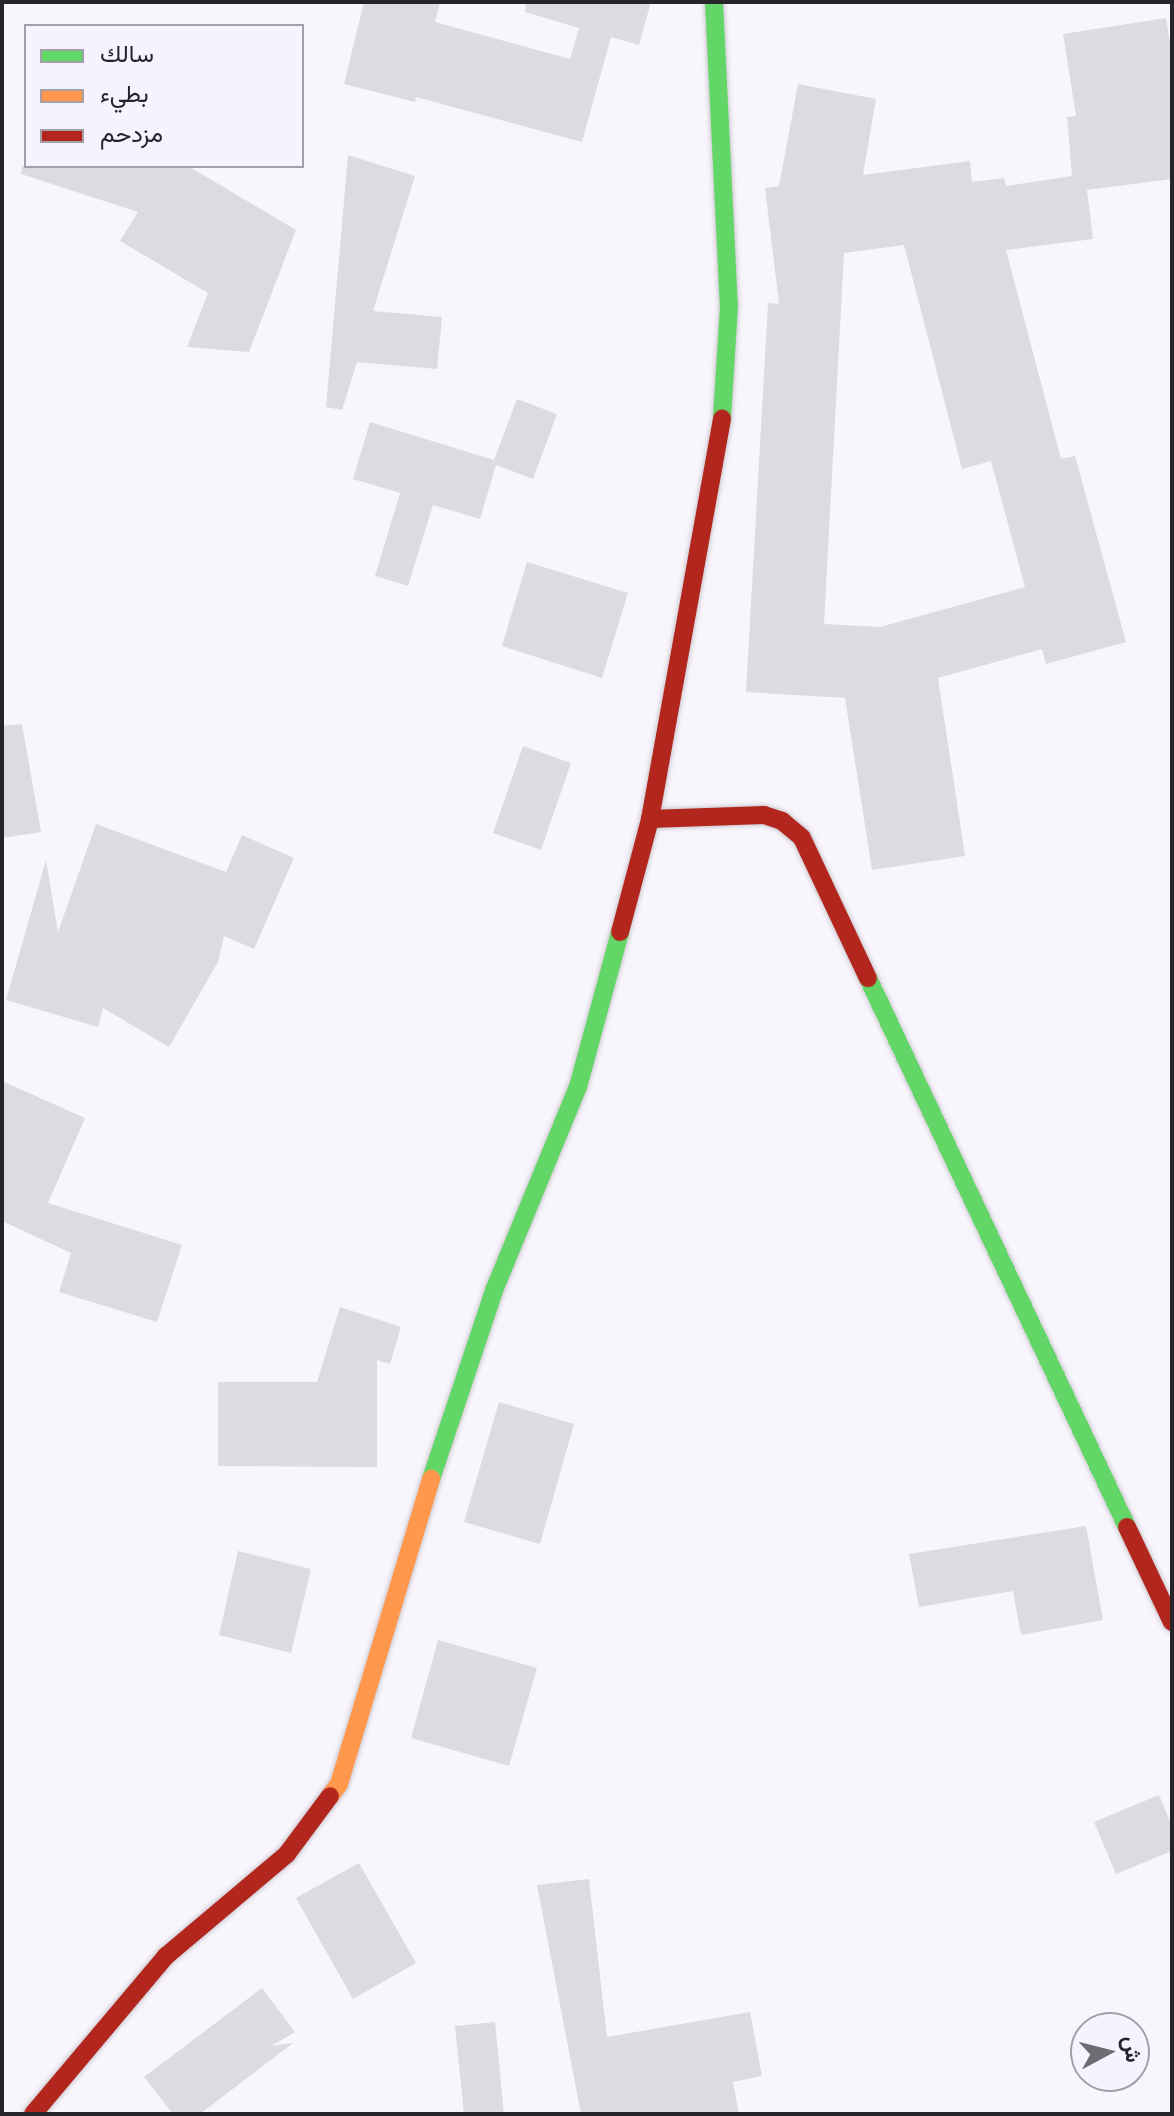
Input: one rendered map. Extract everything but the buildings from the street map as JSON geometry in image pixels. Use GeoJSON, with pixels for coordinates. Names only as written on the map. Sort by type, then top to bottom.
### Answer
{"type":"FeatureCollection","features":[{"type":"Feature","properties":{"kind":"street"},"geometry":{"type":"LineString","coordinates":[[33,2114],[166,1956],[287,1854],[339,1784],[417,1520],[495,1288],[578,1087],[650,819],[720,442],[729,306],[714,2]]}},
{"type":"Feature","properties":{"kind":"street"},"geometry":{"type":"LineString","coordinates":[[650,819],[764,815],[782,821],[802,838],[1172,1622]]}},
{"type":"Feature","properties":{"kind":"traffic: fast"},"geometry":{"type":"LineString","coordinates":[[714,2],[729,306],[722,418]]}},
{"type":"Feature","properties":{"kind":"traffic: fast"},"geometry":{"type":"LineString","coordinates":[[431,1479],[495,1288],[578,1087],[620,932]]}},
{"type":"Feature","properties":{"kind":"traffic: fast"},"geometry":{"type":"LineString","coordinates":[[868,978],[1127,1527]]}},
{"type":"Feature","properties":{"kind":"traffic: slow"},"geometry":{"type":"LineString","coordinates":[[330,1796],[339,1784],[431,1479]]}},
{"type":"Feature","properties":{"kind":"traffic: jam"},"geometry":{"type":"LineString","coordinates":[[620,932],[650,819],[722,418]]}},
{"type":"Feature","properties":{"kind":"traffic: jam"},"geometry":{"type":"LineString","coordinates":[[650,819],[764,815],[782,821],[802,838],[868,978]]}},
{"type":"Feature","properties":{"kind":"traffic: jam"},"geometry":{"type":"LineString","coordinates":[[1127,1527],[1172,1622]]}},
{"type":"Feature","properties":{"kind":"traffic: jam"},"geometry":{"type":"LineString","coordinates":[[33,2114],[166,1956],[287,1854],[330,1796]]}}]}
